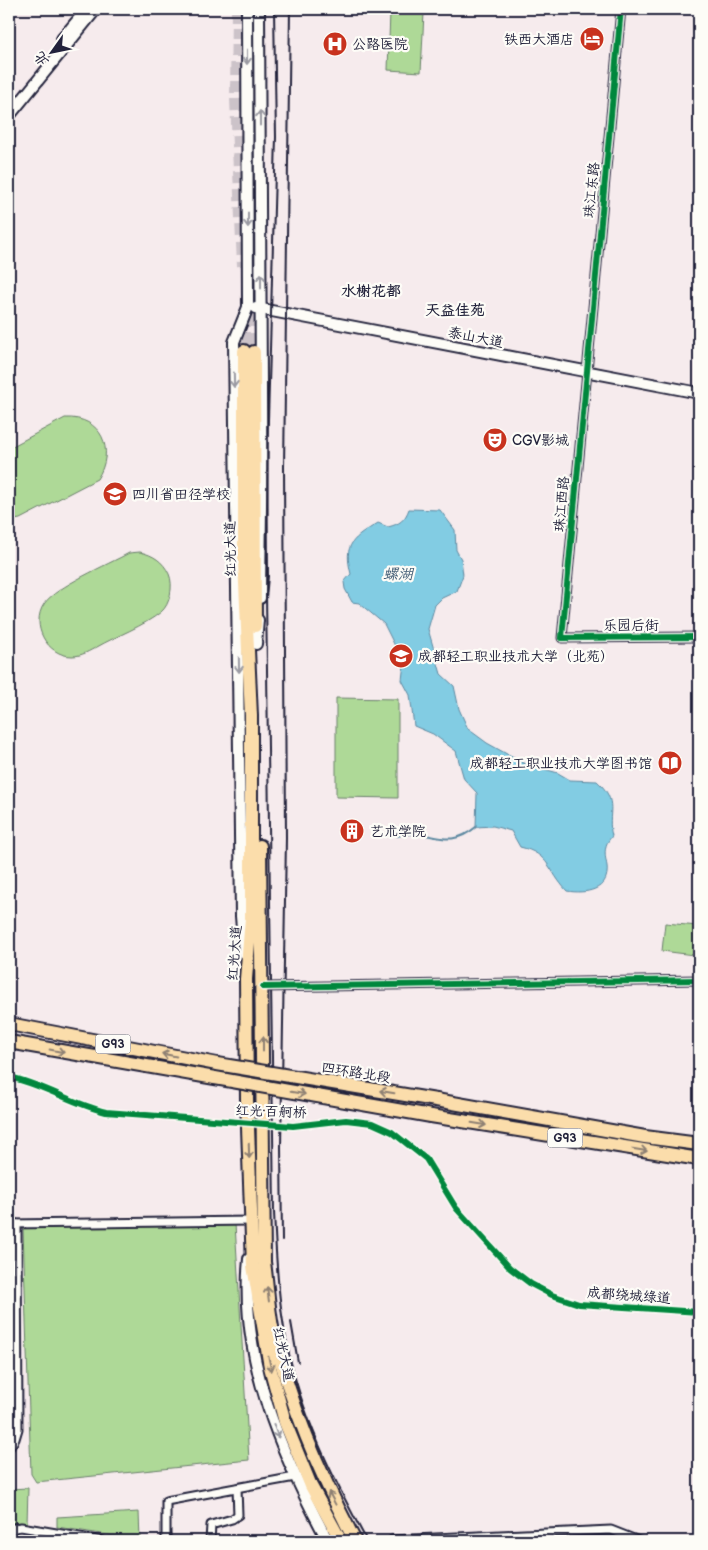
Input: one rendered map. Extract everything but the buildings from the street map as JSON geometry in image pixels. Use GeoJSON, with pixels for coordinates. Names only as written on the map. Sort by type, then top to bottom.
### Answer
{"type":"FeatureCollection","features":[{"type":"Feature","properties":{"kind":"highway","name":"红光大道"},"geometry":{"type":"LineString","coordinates":[[341,1541],[311,1486],[285,1422],[276,1391],[256,1284],[252,1225],[246,979],[251,918],[251,716],[244,561],[249,351],[262,988],[264,1262],[272,1324],[282,1370],[302,1431],[325,1484],[355,1541]]}},
{"type":"Feature","properties":{"kind":"highway"},"geometry":{"type":"LineString","coordinates":[[237,585],[248,659]]}},
{"type":"Feature","properties":{"kind":"highway","name":"四环路北段"},"geometry":{"type":"LineString","coordinates":[[9,1024],[217,1064],[645,1137],[699,1144]]}},
{"type":"Feature","properties":{"kind":"highway","name":"G93"},"geometry":{"type":"LineString","coordinates":[[9,1042],[431,1116],[699,1159]]}},
{"type":"Feature","properties":{"kind":"main road"},"geometry":{"type":"LineString","coordinates":[[9,105],[87,9]]}},
{"type":"Feature","properties":{"kind":"main road"},"geometry":{"type":"LineString","coordinates":[[9,116],[96,9]]}},
{"type":"Feature","properties":{"kind":"main road"},"geometry":{"type":"LineString","coordinates":[[246,979],[241,916],[234,342],[248,307],[247,9]]}},
{"type":"Feature","properties":{"kind":"main road"},"geometry":{"type":"LineString","coordinates":[[256,644],[262,576],[259,9]]}},
{"type":"Feature","properties":{"kind":"main road","name":"泰山大道"},"geometry":{"type":"LineString","coordinates":[[248,307],[586,373],[699,393]]}},
{"type":"Feature","properties":{"kind":"main road"},"geometry":{"type":"LineString","coordinates":[[252,1225],[248,1274],[250,1326],[268,1406],[295,1477],[328,1541]]}},
{"type":"Feature","properties":{"kind":"street","name":"珠江东路"},"geometry":{"type":"LineString","coordinates":[[586,373],[621,9]]}},
{"type":"Feature","properties":{"kind":"street","name":"珠江西路"},"geometry":{"type":"LineString","coordinates":[[562,638],[586,373]]}},
{"type":"Feature","properties":{"kind":"street","name":"乐园后街"},"geometry":{"type":"LineString","coordinates":[[562,638],[699,637]]}},
{"type":"Feature","properties":{"kind":"street"},"geometry":{"type":"LineString","coordinates":[[262,988],[699,980]]}},
{"type":"Feature","properties":{"kind":"street"},"geometry":{"type":"LineString","coordinates":[[9,1224],[252,1225]]}},
{"type":"Feature","properties":{"kind":"street"},"geometry":{"type":"LineString","coordinates":[[9,1448],[16,1439],[18,1429],[17,1224]]}},
{"type":"Feature","properties":{"kind":"street"},"geometry":{"type":"LineString","coordinates":[[166,1541],[166,1501],[295,1477]]}},
{"type":"Feature","properties":{"kind":"street"},"geometry":{"type":"LineString","coordinates":[[210,1541],[211,1525],[232,1519],[238,1515],[237,1488]]}},
{"type":"Feature","properties":{"kind":"street"},"geometry":{"type":"LineString","coordinates":[[9,1535],[14,1528],[21,1527],[103,1541]]}},
{"type":"Feature","properties":{"kind":"street"},"geometry":{"type":"LineString","coordinates":[[392,1540],[611,1530],[639,1541]]}},
{"type":"Feature","properties":{"kind":"green space"},"geometry":{"type":"Polygon","coordinates":[[[390,11],[424,13],[421,72],[388,70],[390,11]]]}},
{"type":"Feature","properties":{"kind":"green space"},"geometry":{"type":"Polygon","coordinates":[[[65,418],[78,419],[96,429],[102,437],[105,446],[103,468],[97,479],[20,519],[9,521],[9,448],[65,418]]]}},
{"type":"Feature","properties":{"kind":"green space"},"geometry":{"type":"Polygon","coordinates":[[[140,552],[157,559],[169,574],[170,594],[164,609],[138,626],[79,655],[63,655],[48,645],[40,630],[39,621],[40,612],[50,597],[70,583],[96,569],[129,553],[140,552]]]}},
{"type":"Feature","properties":{"kind":"green space"},"geometry":{"type":"Polygon","coordinates":[[[336,698],[398,699],[398,798],[336,797],[336,698]]]}},
{"type":"Feature","properties":{"kind":"green space"},"geometry":{"type":"Polygon","coordinates":[[[665,923],[698,926],[694,955],[662,951],[665,923]]]}},
{"type":"Feature","properties":{"kind":"green space"},"geometry":{"type":"Polygon","coordinates":[[[235,1224],[249,1460],[36,1482],[31,1474],[23,1228],[235,1224]]]}},
{"type":"Feature","properties":{"kind":"green space"},"geometry":{"type":"Polygon","coordinates":[[[28,1488],[27,1524],[9,1522],[9,1489],[28,1488]]]}},
{"type":"Feature","properties":{"kind":"green space"},"geometry":{"type":"Polygon","coordinates":[[[139,1512],[140,1540],[57,1527],[57,1517],[139,1512]]]}},
{"type":"Feature","properties":{"kind":"water","name":"螺湖"},"geometry":{"type":"Polygon","coordinates":[[[409,509],[440,510],[455,530],[456,550],[461,559],[463,575],[457,591],[442,598],[435,605],[428,629],[441,674],[454,686],[459,709],[468,729],[487,743],[523,763],[558,773],[570,780],[597,781],[608,795],[611,808],[612,836],[605,849],[607,874],[605,881],[595,889],[581,892],[567,891],[548,864],[537,854],[520,847],[511,831],[493,826],[476,827],[477,793],[464,779],[456,751],[433,734],[414,726],[410,695],[402,680],[405,655],[395,646],[384,624],[359,603],[352,602],[345,589],[344,582],[351,574],[348,555],[349,548],[356,538],[378,523],[388,527],[399,523],[404,519],[409,509]]]}},
{"type":"Feature","properties":{"kind":"waterway"},"geometry":{"type":"LineString","coordinates":[[397,836],[419,834],[446,839],[455,838],[476,827]]}},
{"type":"Feature","properties":{"kind":"tunnel"},"geometry":{"type":"LineString","coordinates":[[237,9],[236,99],[243,266]]}},
{"type":"Feature","properties":{"kind":"tunnel"},"geometry":{"type":"LineString","coordinates":[[252,9],[254,352]]}},
{"type":"Feature","properties":{"kind":"tunnel"},"geometry":{"type":"LineString","coordinates":[[244,314],[244,351]]}},
{"type":"Feature","properties":{"kind":"railway"},"geometry":{"type":"LineString","coordinates":[[274,9],[276,137],[268,420],[266,593],[274,1212],[279,1295],[284,1328],[300,1396],[319,1446],[367,1541]]}},
{"type":"Feature","properties":{"kind":"railway"},"geometry":{"type":"LineString","coordinates":[[282,1240],[281,1147],[286,838],[284,467],[290,9]]}},
{"type":"Feature","properties":{"kind":"railway"},"geometry":{"type":"LineString","coordinates":[[291,1322],[298,1362]]}},
{"type":"Feature","properties":{"kind":"cycle path"},"geometry":{"type":"LineString","coordinates":[[621,9],[562,638],[699,637]]}},
{"type":"Feature","properties":{"kind":"cycle path"},"geometry":{"type":"LineString","coordinates":[[263,987],[699,980]]}},
{"type":"Feature","properties":{"kind":"cycle path","name":"红光·百舸桥"},"geometry":{"type":"LineString","coordinates":[[9,1077],[34,1084],[81,1104],[106,1112],[293,1126],[346,1120],[372,1123],[392,1132],[426,1159],[456,1208],[510,1268],[531,1284],[552,1295],[579,1304],[699,1312]]}},
{"type":"Feature","properties":{"kind":"place","name":"铁西大酒店"},"geometry":{"type":"Point","coordinates":[592,39]}},
{"type":"Feature","properties":{"kind":"place","name":"公路医院"},"geometry":{"type":"Point","coordinates":[335,44]}},
{"type":"Feature","properties":{"kind":"place","name":"CGV影城"},"geometry":{"type":"Point","coordinates":[495,440]}},
{"type":"Feature","properties":{"kind":"place","name":"四川省田径学校"},"geometry":{"type":"Point","coordinates":[115,494]}},
{"type":"Feature","properties":{"kind":"place","name":"成都轻工职业技术大学（北苑）"},"geometry":{"type":"Point","coordinates":[401,656]}},
{"type":"Feature","properties":{"kind":"place","name":"成都轻工职业技术大学图书馆"},"geometry":{"type":"Point","coordinates":[670,763]}},
{"type":"Feature","properties":{"kind":"place","name":"艺术学院"},"geometry":{"type":"Point","coordinates":[352,831]}},
{"type":"Feature","properties":{"kind":"district","name":"水榭花都"},"geometry":{"type":"Point","coordinates":[371,291]}},
{"type":"Feature","properties":{"kind":"district","name":"天益佳苑"},"geometry":{"type":"Point","coordinates":[455,310]}}]}
